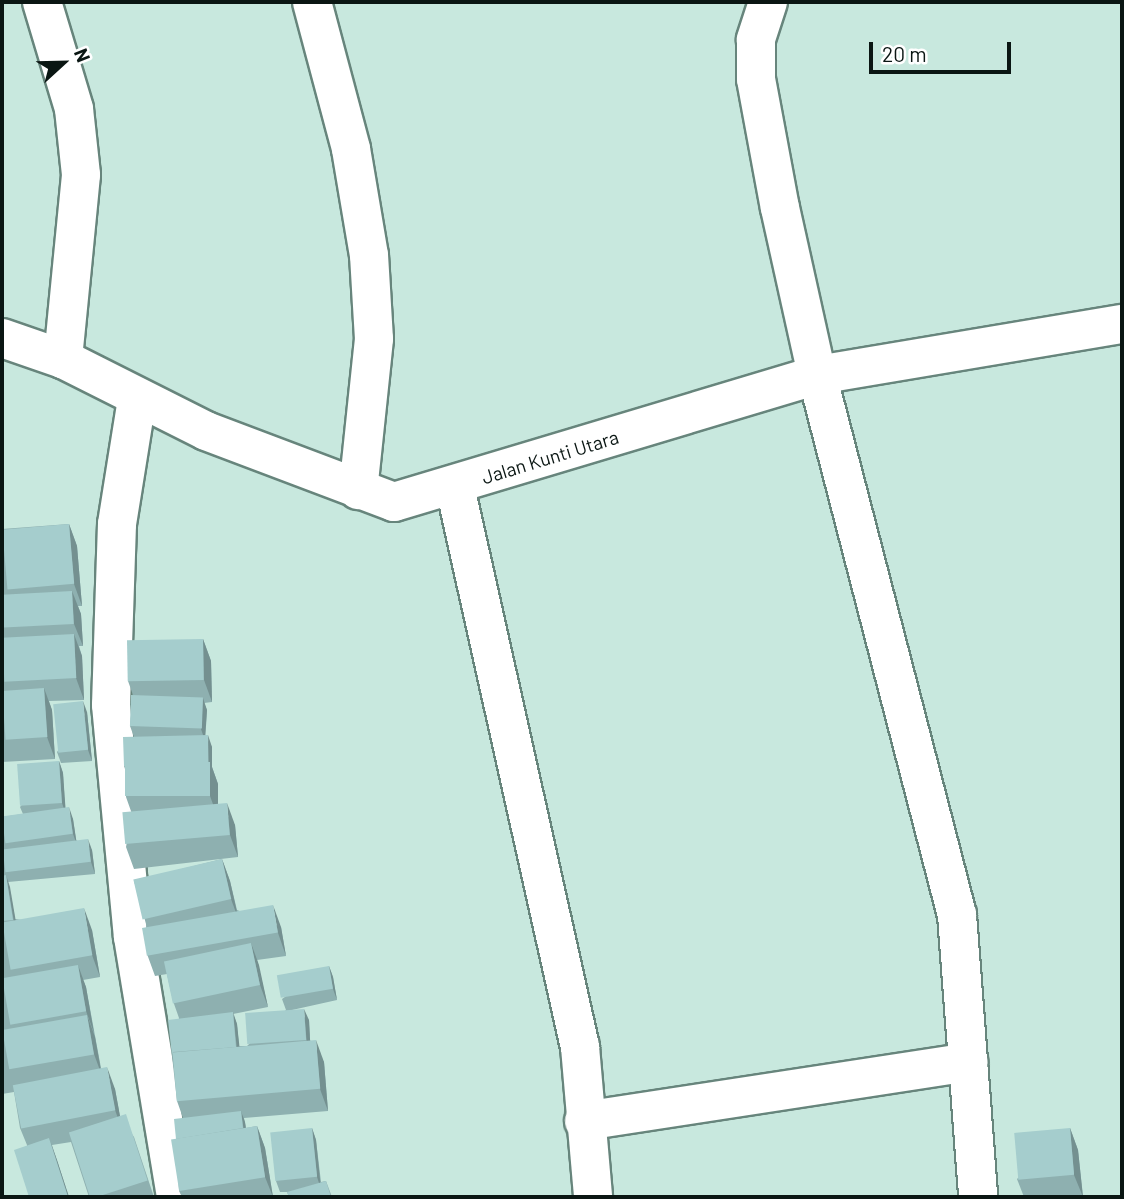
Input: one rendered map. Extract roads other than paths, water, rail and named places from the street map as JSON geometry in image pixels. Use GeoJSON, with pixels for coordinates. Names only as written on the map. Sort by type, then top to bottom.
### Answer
{"type":"FeatureCollection","features":[{"type":"Feature","properties":{"kind":"street"},"geometry":{"type":"LineString","coordinates":[[42,2],[74,109],[81,175],[63,359]]}},
{"type":"Feature","properties":{"kind":"street"},"geometry":{"type":"LineString","coordinates":[[312,2],[351,149],[369,255],[374,338],[358,490]]}},
{"type":"Feature","properties":{"kind":"street"},"geometry":{"type":"LineString","coordinates":[[768,2],[756,40],[757,79],[817,375],[957,915],[978,1197]]}},
{"type":"Feature","properties":{"kind":"street","name":"Jalan Kunti Utara"},"geometry":{"type":"LineString","coordinates":[[2,338],[63,359],[137,398],[288,465],[394,502],[455,487],[817,375],[1121,328]]}},
{"type":"Feature","properties":{"kind":"street"},"geometry":{"type":"LineString","coordinates":[[137,398],[117,524],[111,705],[133,937],[176,1197]]}},
{"type":"Feature","properties":{"kind":"street"},"geometry":{"type":"LineString","coordinates":[[455,487],[580,1047],[584,1121],[593,1197]]}},
{"type":"Feature","properties":{"kind":"street"},"geometry":{"type":"LineString","coordinates":[[584,1121],[968,1062]]}}]}
